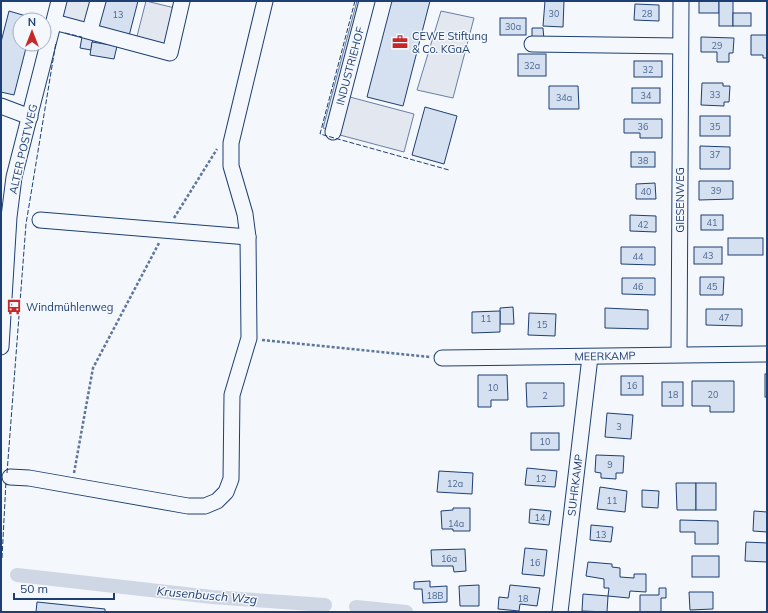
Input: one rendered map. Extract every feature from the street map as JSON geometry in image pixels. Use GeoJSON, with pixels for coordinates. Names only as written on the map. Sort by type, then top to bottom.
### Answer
{"type":"FeatureCollection","features":[{"type":"Feature","properties":{"kind":"street","name":"ALTER POSTWEG"},"geometry":{"type":"LineString","coordinates":[[1,347],[5,217],[59,1]]}},
{"type":"Feature","properties":{"kind":"street"},"geometry":{"type":"LineString","coordinates":[[90,30],[98,1]]}},
{"type":"Feature","properties":{"kind":"street"},"geometry":{"type":"LineString","coordinates":[[54,22],[90,30],[170,53],[182,1]]}},
{"type":"Feature","properties":{"kind":"street"},"geometry":{"type":"LineString","coordinates":[[10,476],[72,485],[188,506],[205,506],[217,501],[226,492],[231,478],[232,395],[249,338],[248,237],[246,214],[231,166],[231,143],[265,1]]}},
{"type":"Feature","properties":{"kind":"street","name":"INDUSTRIEHOF"},"geometry":{"type":"LineString","coordinates":[[333,132],[367,1]]}},
{"type":"Feature","properties":{"kind":"street","name":"GIESENWEG"},"geometry":{"type":"LineString","coordinates":[[679,354],[681,1]]}},
{"type":"Feature","properties":{"kind":"street"},"geometry":{"type":"LineString","coordinates":[[532,44],[680,46]]}},
{"type":"Feature","properties":{"kind":"street"},"geometry":{"type":"LineString","coordinates":[[1,106],[30,117]]}},
{"type":"Feature","properties":{"kind":"street"},"geometry":{"type":"LineString","coordinates":[[40,220],[248,237]]}},
{"type":"Feature","properties":{"kind":"street","name":"MEERKAMP"},"geometry":{"type":"LineString","coordinates":[[442,358],[767,354]]}},
{"type":"Feature","properties":{"kind":"street","name":"SUHRKAMP"},"geometry":{"type":"LineString","coordinates":[[560,612],[590,357]]}},
{"type":"Feature","properties":{"kind":"path"},"geometry":{"type":"LineString","coordinates":[[72,485],[93,368],[166,231],[221,143]]}},
{"type":"Feature","properties":{"kind":"path"},"geometry":{"type":"LineString","coordinates":[[249,338],[442,358]]}},
{"type":"Feature","properties":{"kind":"shaded area"},"geometry":{"type":"Polygon","coordinates":[[[63,1],[98,1],[90,30],[57,23],[63,1]]]}},
{"type":"Feature","properties":{"kind":"shaded area"},"geometry":{"type":"Polygon","coordinates":[[[146,1],[179,9],[169,52],[135,44],[146,1]]]}},
{"type":"Feature","properties":{"kind":"shaded area"},"geometry":{"type":"Polygon","coordinates":[[[357,1],[365,1],[331,130],[323,128],[357,1]]]}},
{"type":"Feature","properties":{"kind":"shaded area"},"geometry":{"type":"Polygon","coordinates":[[[441,11],[474,18],[453,98],[417,90],[441,11]]]}},
{"type":"Feature","properties":{"kind":"shaded area"},"geometry":{"type":"Polygon","coordinates":[[[346,96],[414,114],[404,152],[336,134],[346,96]]]}},
{"type":"Feature","properties":{"kind":"building"},"geometry":{"type":"Polygon","coordinates":[[[104,1],[138,1],[129,36],[97,27],[104,1]]]}},
{"type":"Feature","properties":{"kind":"building"},"geometry":{"type":"Polygon","coordinates":[[[392,1],[430,1],[403,106],[367,97],[392,1]]]}},
{"type":"Feature","properties":{"kind":"building"},"geometry":{"type":"Polygon","coordinates":[[[545,1],[564,1],[563,27],[543,26],[545,1]]]}},
{"type":"Feature","properties":{"kind":"building"},"geometry":{"type":"Polygon","coordinates":[[[699,1],[719,1],[719,13],[699,13],[699,1]]]}},
{"type":"Feature","properties":{"kind":"building"},"geometry":{"type":"Polygon","coordinates":[[[719,1],[733,1],[733,26],[719,26],[719,1]]]}},
{"type":"Feature","properties":{"kind":"building"},"geometry":{"type":"Polygon","coordinates":[[[635,4],[659,5],[659,21],[634,20],[635,4]]]}},
{"type":"Feature","properties":{"kind":"building"},"geometry":{"type":"Polygon","coordinates":[[[9,11],[12,12],[12,52],[25,52],[14,95],[1,92],[1,42],[9,11]]]}},
{"type":"Feature","properties":{"kind":"building"},"geometry":{"type":"Polygon","coordinates":[[[733,13],[751,13],[751,26],[733,26],[733,13]]]}},
{"type":"Feature","properties":{"kind":"building"},"geometry":{"type":"Polygon","coordinates":[[[500,18],[526,18],[526,35],[500,35],[500,18]]]}},
{"type":"Feature","properties":{"kind":"building"},"geometry":{"type":"Polygon","coordinates":[[[532,28],[543,28],[544,40],[532,40],[532,28]]]}},
{"type":"Feature","properties":{"kind":"building"},"geometry":{"type":"Polygon","coordinates":[[[751,35],[767,35],[767,58],[763,58],[763,55],[751,55],[751,35]]]}},
{"type":"Feature","properties":{"kind":"building"},"geometry":{"type":"Polygon","coordinates":[[[82,37],[93,39],[91,50],[80,48],[82,37]]]}},
{"type":"Feature","properties":{"kind":"building"},"geometry":{"type":"Polygon","coordinates":[[[701,37],[734,38],[733,53],[729,53],[729,62],[717,62],[717,52],[701,52],[701,37]]]}},
{"type":"Feature","properties":{"kind":"building"},"geometry":{"type":"Polygon","coordinates":[[[92,42],[117,46],[114,59],[90,55],[92,42]]]}},
{"type":"Feature","properties":{"kind":"building"},"geometry":{"type":"Polygon","coordinates":[[[518,54],[546,54],[546,76],[518,76],[518,54]]]}},
{"type":"Feature","properties":{"kind":"building"},"geometry":{"type":"Polygon","coordinates":[[[634,61],[662,61],[662,77],[634,77],[634,61]]]}},
{"type":"Feature","properties":{"kind":"building"},"geometry":{"type":"Polygon","coordinates":[[[702,83],[723,83],[723,86],[730,86],[729,102],[724,102],[724,106],[701,105],[702,83]]]}},
{"type":"Feature","properties":{"kind":"building"},"geometry":{"type":"Polygon","coordinates":[[[549,86],[578,86],[579,109],[549,109],[549,86]]]}},
{"type":"Feature","properties":{"kind":"building"},"geometry":{"type":"Polygon","coordinates":[[[632,88],[660,88],[660,103],[632,103],[632,88]]]}},
{"type":"Feature","properties":{"kind":"building"},"geometry":{"type":"Polygon","coordinates":[[[425,107],[457,116],[444,164],[412,155],[425,107]]]}},
{"type":"Feature","properties":{"kind":"building"},"geometry":{"type":"Polygon","coordinates":[[[700,116],[730,116],[730,136],[700,136],[700,116]]]}},
{"type":"Feature","properties":{"kind":"building"},"geometry":{"type":"Polygon","coordinates":[[[624,119],[662,119],[662,138],[640,138],[640,133],[624,133],[624,119]]]}},
{"type":"Feature","properties":{"kind":"building"},"geometry":{"type":"Polygon","coordinates":[[[700,146],[730,147],[730,169],[700,169],[700,146]]]}},
{"type":"Feature","properties":{"kind":"building"},"geometry":{"type":"Polygon","coordinates":[[[631,152],[655,152],[655,167],[631,167],[631,152]]]}},
{"type":"Feature","properties":{"kind":"building"},"geometry":{"type":"Polygon","coordinates":[[[699,181],[733,181],[733,199],[699,200],[699,181]]]}},
{"type":"Feature","properties":{"kind":"building"},"geometry":{"type":"Polygon","coordinates":[[[655,183],[656,199],[636,199],[636,184],[655,183]]]}},
{"type":"Feature","properties":{"kind":"building"},"geometry":{"type":"Polygon","coordinates":[[[630,215],[656,216],[656,232],[630,231],[630,215]]]}},
{"type":"Feature","properties":{"kind":"building"},"geometry":{"type":"Polygon","coordinates":[[[701,215],[723,215],[723,230],[701,230],[701,215]]]}},
{"type":"Feature","properties":{"kind":"building"},"geometry":{"type":"Polygon","coordinates":[[[728,238],[763,238],[763,255],[728,255],[728,238]]]}},
{"type":"Feature","properties":{"kind":"building"},"geometry":{"type":"Polygon","coordinates":[[[621,247],[655,247],[655,265],[621,264],[621,247]]]}},
{"type":"Feature","properties":{"kind":"building"},"geometry":{"type":"Polygon","coordinates":[[[694,247],[722,247],[722,264],[694,264],[694,247]]]}},
{"type":"Feature","properties":{"kind":"building"},"geometry":{"type":"Polygon","coordinates":[[[700,277],[724,277],[723,295],[700,295],[700,277]]]}},
{"type":"Feature","properties":{"kind":"building"},"geometry":{"type":"Polygon","coordinates":[[[622,278],[655,278],[655,295],[622,294],[622,278]]]}},
{"type":"Feature","properties":{"kind":"building"},"geometry":{"type":"Polygon","coordinates":[[[513,307],[514,324],[500,324],[500,308],[513,307]]]}},
{"type":"Feature","properties":{"kind":"building"},"geometry":{"type":"Polygon","coordinates":[[[605,308],[648,310],[648,329],[605,328],[605,308]]]}},
{"type":"Feature","properties":{"kind":"building"},"geometry":{"type":"Polygon","coordinates":[[[706,309],[742,309],[742,326],[706,325],[706,309]]]}},
{"type":"Feature","properties":{"kind":"building"},"geometry":{"type":"Polygon","coordinates":[[[500,311],[500,332],[472,333],[472,312],[500,311]]]}},
{"type":"Feature","properties":{"kind":"building"},"geometry":{"type":"Polygon","coordinates":[[[529,313],[556,314],[555,336],[528,335],[529,313]]]}},
{"type":"Feature","properties":{"kind":"building"},"geometry":{"type":"Polygon","coordinates":[[[765,374],[767,374],[767,397],[765,397],[765,374]]]}},
{"type":"Feature","properties":{"kind":"building"},"geometry":{"type":"Polygon","coordinates":[[[478,375],[507,375],[508,400],[491,400],[491,407],[478,407],[478,375]]]}},
{"type":"Feature","properties":{"kind":"building"},"geometry":{"type":"Polygon","coordinates":[[[621,376],[643,376],[643,395],[621,395],[621,376]]]}},
{"type":"Feature","properties":{"kind":"building"},"geometry":{"type":"Polygon","coordinates":[[[692,381],[734,381],[734,412],[710,412],[710,406],[692,406],[692,381]]]}},
{"type":"Feature","properties":{"kind":"building"},"geometry":{"type":"Polygon","coordinates":[[[662,382],[683,382],[683,406],[662,406],[662,382]]]}},
{"type":"Feature","properties":{"kind":"building"},"geometry":{"type":"Polygon","coordinates":[[[526,383],[564,383],[564,406],[527,407],[526,383]]]}},
{"type":"Feature","properties":{"kind":"building"},"geometry":{"type":"Polygon","coordinates":[[[607,413],[633,415],[631,439],[605,437],[607,413]]]}},
{"type":"Feature","properties":{"kind":"building"},"geometry":{"type":"Polygon","coordinates":[[[531,433],[559,433],[559,450],[531,450],[531,433]]]}},
{"type":"Feature","properties":{"kind":"building"},"geometry":{"type":"Polygon","coordinates":[[[596,455],[624,456],[623,473],[616,473],[616,479],[601,478],[601,473],[595,472],[596,455]]]}},
{"type":"Feature","properties":{"kind":"building"},"geometry":{"type":"Polygon","coordinates":[[[527,468],[557,471],[555,487],[525,485],[527,468]]]}},
{"type":"Feature","properties":{"kind":"building"},"geometry":{"type":"Polygon","coordinates":[[[439,471],[473,473],[472,494],[437,492],[439,471]]]}},
{"type":"Feature","properties":{"kind":"building"},"geometry":{"type":"Polygon","coordinates":[[[676,483],[696,483],[696,510],[677,510],[676,483]]]}},
{"type":"Feature","properties":{"kind":"building"},"geometry":{"type":"Polygon","coordinates":[[[696,483],[716,483],[716,510],[696,510],[696,483]]]}},
{"type":"Feature","properties":{"kind":"building"},"geometry":{"type":"Polygon","coordinates":[[[600,487],[627,491],[625,512],[597,509],[600,487]]]}},
{"type":"Feature","properties":{"kind":"building"},"geometry":{"type":"Polygon","coordinates":[[[642,490],[659,491],[658,508],[642,507],[642,490]]]}},
{"type":"Feature","properties":{"kind":"building"},"geometry":{"type":"Polygon","coordinates":[[[453,508],[470,508],[470,531],[453,531],[453,529],[442,529],[441,511],[453,510],[453,508]]]}},
{"type":"Feature","properties":{"kind":"building"},"geometry":{"type":"Polygon","coordinates":[[[530,509],[551,511],[549,525],[529,523],[530,509]]]}},
{"type":"Feature","properties":{"kind":"building"},"geometry":{"type":"Polygon","coordinates":[[[754,511],[767,512],[767,532],[753,531],[754,511]]]}},
{"type":"Feature","properties":{"kind":"building"},"geometry":{"type":"Polygon","coordinates":[[[680,520],[718,521],[718,544],[695,544],[695,532],[680,532],[680,520]]]}},
{"type":"Feature","properties":{"kind":"building"},"geometry":{"type":"Polygon","coordinates":[[[591,525],[613,527],[611,542],[590,540],[591,525]]]}},
{"type":"Feature","properties":{"kind":"building"},"geometry":{"type":"Polygon","coordinates":[[[746,542],[767,543],[767,562],[745,561],[746,542]]]}},
{"type":"Feature","properties":{"kind":"building"},"geometry":{"type":"Polygon","coordinates":[[[525,548],[547,550],[544,576],[522,574],[525,548]]]}},
{"type":"Feature","properties":{"kind":"building"},"geometry":{"type":"Polygon","coordinates":[[[465,549],[466,571],[454,572],[453,566],[432,566],[431,550],[465,549]]]}},
{"type":"Feature","properties":{"kind":"building"},"geometry":{"type":"Polygon","coordinates":[[[692,556],[719,556],[719,577],[692,577],[692,556]]]}},
{"type":"Feature","properties":{"kind":"building"},"geometry":{"type":"Polygon","coordinates":[[[588,562],[612,564],[612,567],[620,568],[620,577],[634,578],[634,574],[646,574],[646,592],[630,591],[629,598],[608,596],[609,588],[604,588],[604,579],[586,576],[588,562]]]}},
{"type":"Feature","properties":{"kind":"building"},"geometry":{"type":"Polygon","coordinates":[[[430,581],[430,587],[447,586],[447,602],[423,603],[422,589],[414,589],[414,582],[430,581]]]}},
{"type":"Feature","properties":{"kind":"building"},"geometry":{"type":"Polygon","coordinates":[[[479,585],[479,606],[460,606],[459,586],[479,585]]]}},
{"type":"Feature","properties":{"kind":"building"},"geometry":{"type":"Polygon","coordinates":[[[510,585],[540,588],[537,606],[520,604],[519,611],[498,609],[499,597],[508,598],[510,585]]]}},
{"type":"Feature","properties":{"kind":"building"},"geometry":{"type":"Polygon","coordinates":[[[659,588],[666,588],[666,598],[661,598],[661,612],[640,612],[640,595],[659,595],[659,588]]]}},
{"type":"Feature","properties":{"kind":"building"},"geometry":{"type":"Polygon","coordinates":[[[689,592],[713,592],[713,609],[690,610],[689,592]]]}},
{"type":"Feature","properties":{"kind":"building"},"geometry":{"type":"Polygon","coordinates":[[[583,594],[608,596],[607,612],[582,611],[583,594]]]}},
{"type":"Feature","properties":{"kind":"building"},"geometry":{"type":"Polygon","coordinates":[[[37,602],[105,609],[105,612],[36,612],[37,602]]]}},
{"type":"Feature","properties":{"kind":"waterway","name":"Krusenbusch Wzg"},"geometry":{"type":"LineString","coordinates":[[17,575],[212,597],[325,605]]}},
{"type":"Feature","properties":{"kind":"waterway","name":"Krusenbusch Wzg"},"geometry":{"type":"LineString","coordinates":[[356,607],[406,612]]}},
{"type":"Feature","properties":{"kind":"fence"},"geometry":{"type":"LineString","coordinates":[[355,1],[320,134],[449,170]]}},
{"type":"Feature","properties":{"kind":"fence"},"geometry":{"type":"LineString","coordinates":[[65,33],[82,37]]}},
{"type":"Feature","properties":{"kind":"fence"},"geometry":{"type":"LineString","coordinates":[[7,473],[26,224],[56,42]]}},
{"type":"Feature","properties":{"kind":"fence"},"geometry":{"type":"LineString","coordinates":[[2,558],[6,481]]}},
{"type":"Feature","properties":{"kind":"place","name":"CEWE Stiftung & Co. KGaA"},"geometry":{"type":"Point","coordinates":[400,42]}},
{"type":"Feature","properties":{"kind":"place","name":"Windmühlenweg"},"geometry":{"type":"Point","coordinates":[14,307]}}]}
